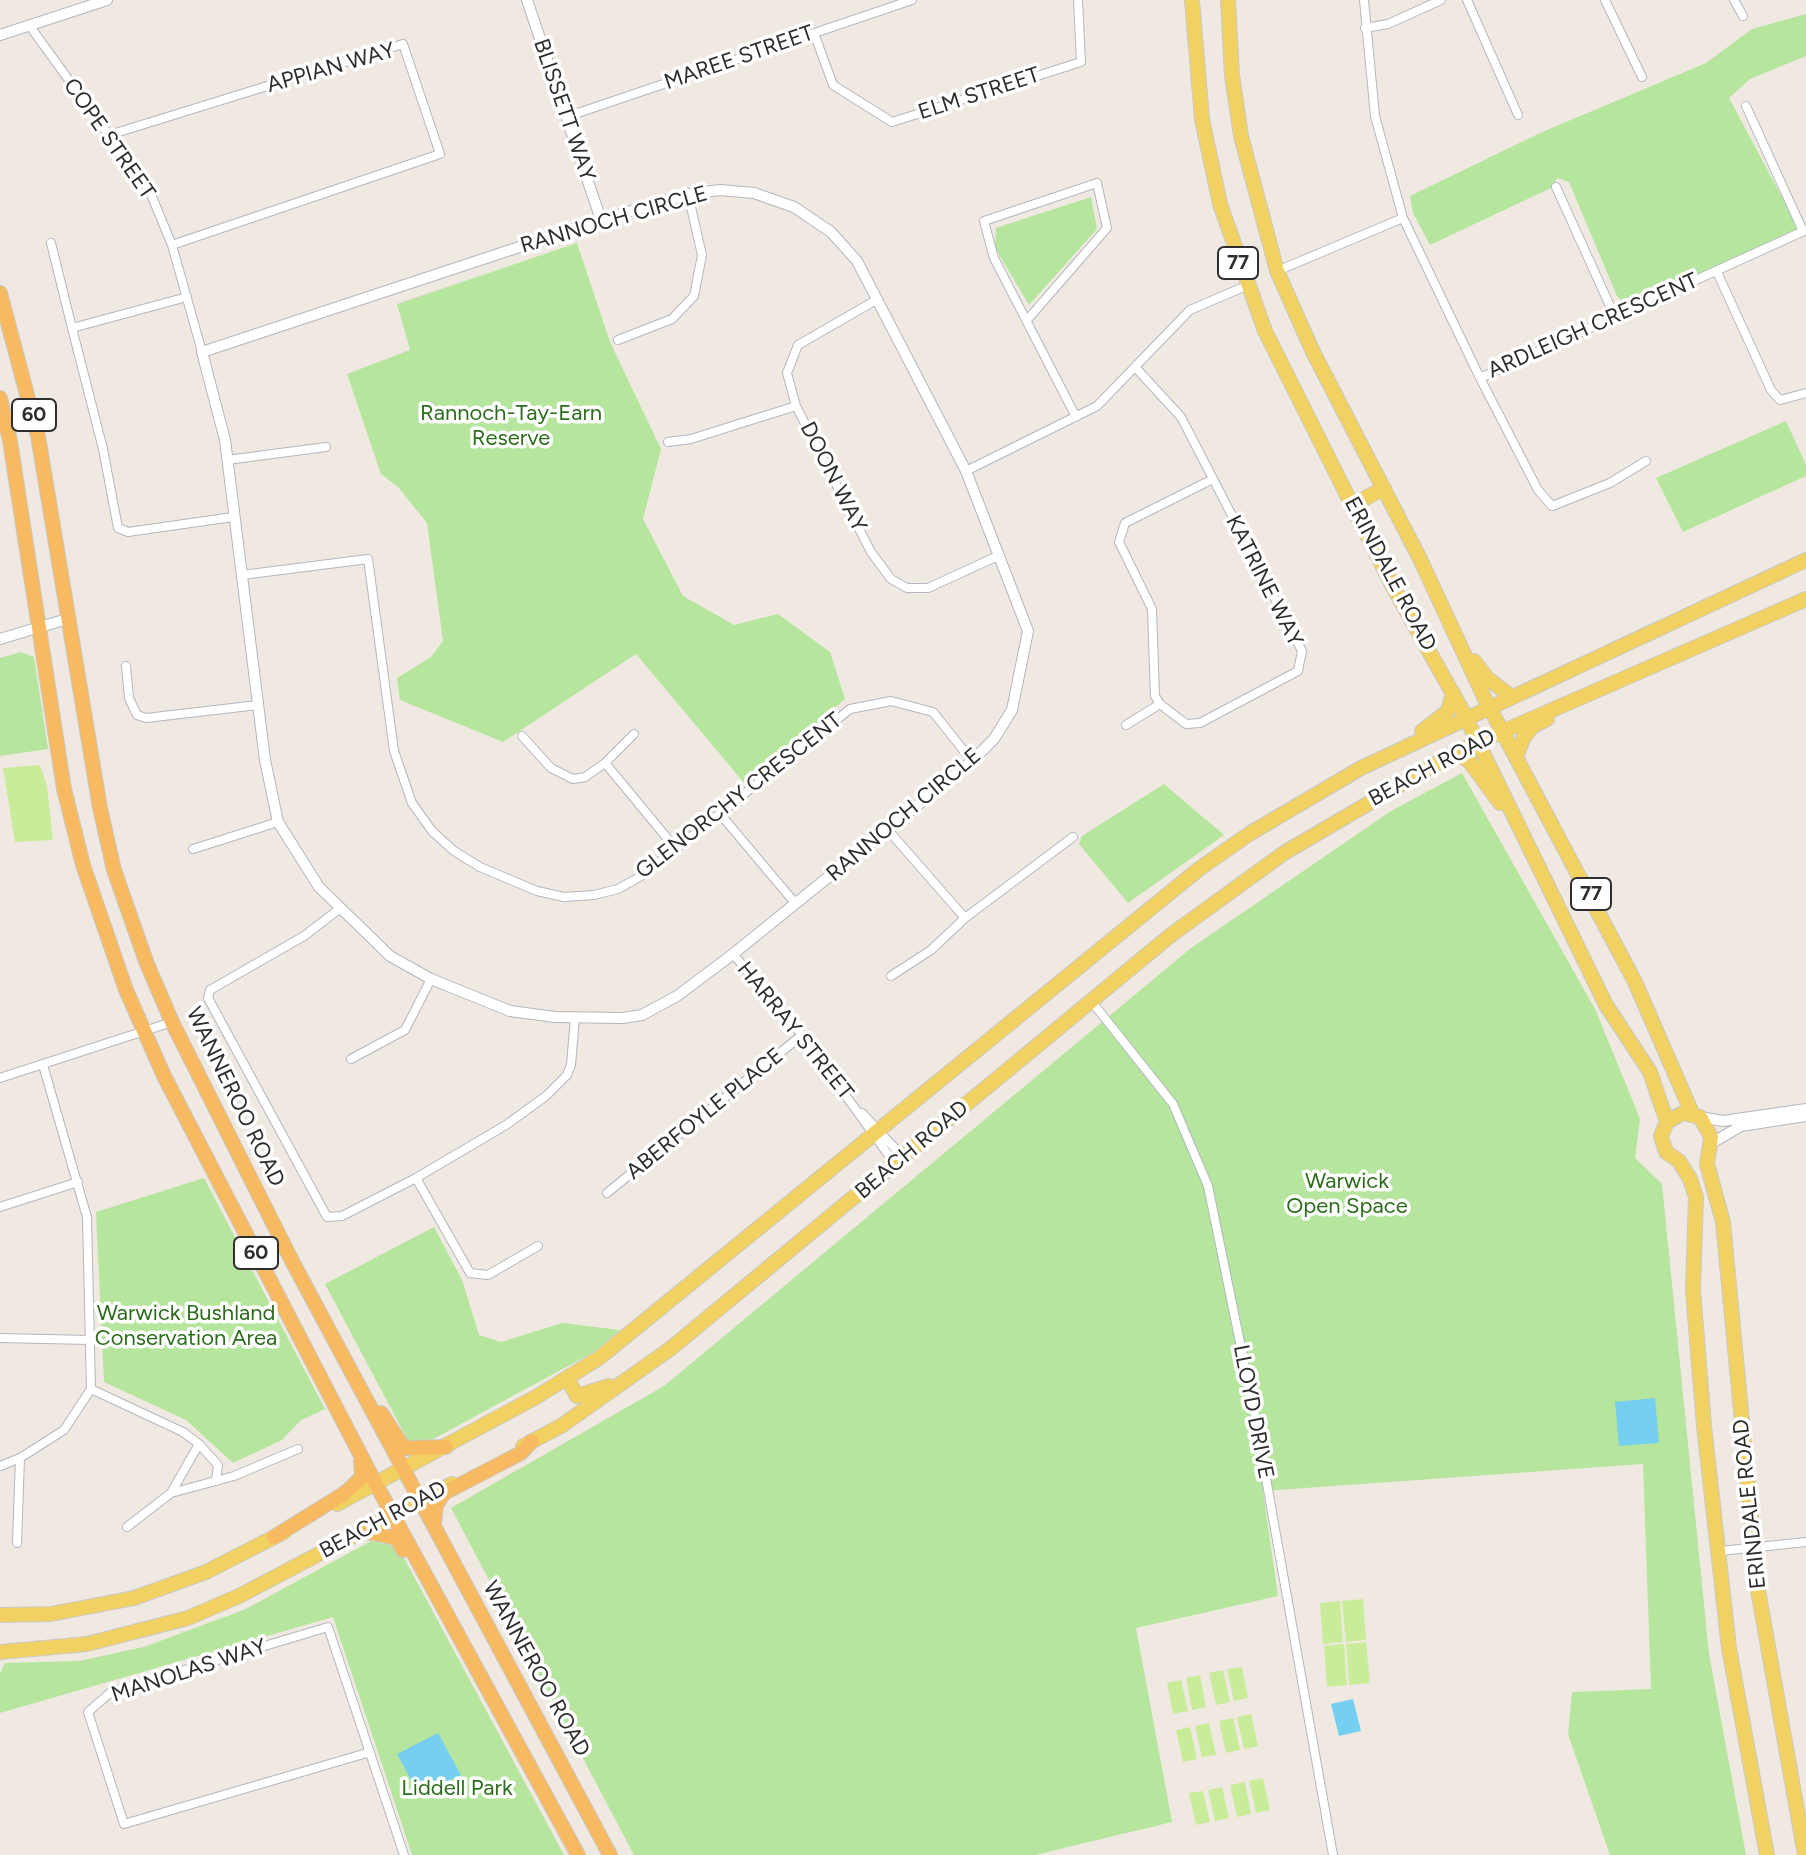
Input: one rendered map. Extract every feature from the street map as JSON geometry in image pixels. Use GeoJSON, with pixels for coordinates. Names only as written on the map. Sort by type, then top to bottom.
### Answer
{"type":"FeatureCollection","features":[{"type":"Feature","properties":{"kind":"highway","name":"WANNEROO ROAD"},"geometry":{"type":"LineString","coordinates":[[0,293],[38,436],[90,759],[114,870],[172,1022],[344,1360],[610,1855]]}},
{"type":"Feature","properties":{"kind":"highway","name":"60"},"geometry":{"type":"LineString","coordinates":[[0,398],[51,723],[76,839],[111,952],[143,1034],[375,1484],[578,1855]]}},
{"type":"Feature","properties":{"kind":"highway"},"geometry":{"type":"LineString","coordinates":[[344,1360],[404,1448],[446,1447]]}},
{"type":"Feature","properties":{"kind":"highway"},"geometry":{"type":"LineString","coordinates":[[435,1530],[436,1505],[444,1493],[521,1453],[532,1441]]}},
{"type":"Feature","properties":{"kind":"highway"},"geometry":{"type":"LineString","coordinates":[[274,1537],[345,1493],[362,1477],[360,1453]]}},
{"type":"Feature","properties":{"kind":"highway"},"geometry":{"type":"LineString","coordinates":[[362,1531],[396,1538],[455,1639],[475,1666]]}},
{"type":"Feature","properties":{"kind":"main road","name":"ERINDALE ROAD"},"geometry":{"type":"LineString","coordinates":[[1192,0],[1206,142],[1220,204],[1246,286],[1265,331],[1393,587],[1467,719],[1606,1005],[1650,1072],[1667,1122],[1662,1144],[1679,1161],[1696,1197],[1694,1304],[1729,1648],[1767,1855]]}},
{"type":"Feature","properties":{"kind":"main road","name":"ERINDALE ROAD"},"geometry":{"type":"LineString","coordinates":[[1228,0],[1232,75],[1243,145],[1277,271],[1313,352],[1384,488],[1490,708],[1628,968],[1696,1115],[1710,1129],[1708,1148],[1725,1240],[1758,1590],[1805,1855]]}},
{"type":"Feature","properties":{"kind":"main road"},"geometry":{"type":"LineString","coordinates":[[1353,505],[1384,488]]}},
{"type":"Feature","properties":{"kind":"main road","name":"BEACH ROAD"},"geometry":{"type":"LineString","coordinates":[[0,1615],[51,1614],[134,1598],[186,1581],[446,1447],[567,1378],[649,1318],[1199,869],[1292,807],[1377,761],[1806,560]]}},
{"type":"Feature","properties":{"kind":"main road","name":"BEACH ROAD"},"geometry":{"type":"LineString","coordinates":[[0,1652],[87,1644],[180,1621],[239,1596],[561,1426],[642,1371],[1216,899],[1264,866],[1390,788],[1456,752],[1806,599]]}},
{"type":"Feature","properties":{"kind":"main road"},"geometry":{"type":"LineString","coordinates":[[1441,606],[1457,626],[1471,657],[1487,678],[1512,697]]}},
{"type":"Feature","properties":{"kind":"main road"},"geometry":{"type":"LineString","coordinates":[[1516,757],[1519,746],[1533,726],[1594,692]]}},
{"type":"Feature","properties":{"kind":"main road"},"geometry":{"type":"LineString","coordinates":[[1377,761],[1400,743],[1436,723],[1448,711],[1453,693]]}},
{"type":"Feature","properties":{"kind":"main road"},"geometry":{"type":"LineString","coordinates":[[1456,752],[1470,762],[1497,797],[1520,845],[1537,865]]}},
{"type":"Feature","properties":{"kind":"main road"},"geometry":{"type":"LineString","coordinates":[[1667,1122],[1683,1113],[1696,1115]]}},
{"type":"Feature","properties":{"kind":"main road"},"geometry":{"type":"LineString","coordinates":[[1679,1161],[1694,1161],[1708,1148]]}},
{"type":"Feature","properties":{"kind":"main road"},"geometry":{"type":"LineString","coordinates":[[567,1378],[573,1393],[583,1397],[642,1371]]}},
{"type":"Feature","properties":{"kind":"street"},"geometry":{"type":"LineString","coordinates":[[0,35],[107,0]]}},
{"type":"Feature","properties":{"kind":"street","name":"BLISSETT WAY"},"geometry":{"type":"LineString","coordinates":[[527,0],[601,220]]}},
{"type":"Feature","properties":{"kind":"street","name":"MAREE STREET"},"geometry":{"type":"LineString","coordinates":[[566,117],[912,0]]}},
{"type":"Feature","properties":{"kind":"street","name":"ELM STREET"},"geometry":{"type":"LineString","coordinates":[[814,33],[833,85],[892,122],[1081,62],[1078,0]]}},
{"type":"Feature","properties":{"kind":"street","name":"ARDLEIGH CRESCENT"},"geometry":{"type":"LineString","coordinates":[[1364,0],[1375,116],[1403,218],[1480,378],[1804,231]]}},
{"type":"Feature","properties":{"kind":"street"},"geometry":{"type":"LineString","coordinates":[[1365,28],[1388,24],[1441,0]]}},
{"type":"Feature","properties":{"kind":"street"},"geometry":{"type":"LineString","coordinates":[[1467,0],[1518,115]]}},
{"type":"Feature","properties":{"kind":"street"},"geometry":{"type":"LineString","coordinates":[[1605,0],[1642,77]]}},
{"type":"Feature","properties":{"kind":"street"},"geometry":{"type":"LineString","coordinates":[[1734,0],[1743,16]]}},
{"type":"Feature","properties":{"kind":"street","name":"COPE STREET"},"geometry":{"type":"LineString","coordinates":[[29,25],[150,192],[172,245],[202,352]]}},
{"type":"Feature","properties":{"kind":"street","name":"APPIAN WAY"},"geometry":{"type":"LineString","coordinates":[[109,135],[403,44],[440,154],[172,245]]}},
{"type":"Feature","properties":{"kind":"street"},"geometry":{"type":"LineString","coordinates":[[1746,106],[1804,231]]}},
{"type":"Feature","properties":{"kind":"street"},"geometry":{"type":"LineString","coordinates":[[1028,319],[1107,228],[1097,183],[984,221],[994,258],[1076,417]]}},
{"type":"Feature","properties":{"kind":"street"},"geometry":{"type":"LineString","coordinates":[[1556,187],[1615,317]]}},
{"type":"Feature","properties":{"kind":"street","name":"RANNOCH CIRCLE"},"geometry":{"type":"LineString","coordinates":[[738,191],[794,207],[815,219],[846,247],[878,299],[966,471],[1028,631],[1012,710],[994,739],[972,761],[677,996],[642,1015],[575,1017],[510,1011],[431,979],[390,956],[338,910],[298,859],[278,822],[258,705],[227,460],[202,352],[601,220],[688,194],[738,191]]}},
{"type":"Feature","properties":{"kind":"street"},"geometry":{"type":"LineString","coordinates":[[618,340],[672,319],[694,296],[702,255],[688,194]]}},
{"type":"Feature","properties":{"kind":"street"},"geometry":{"type":"LineString","coordinates":[[1277,271],[1403,218]]}},
{"type":"Feature","properties":{"kind":"street"},"geometry":{"type":"LineString","coordinates":[[51,243],[103,449],[118,528],[128,532],[233,517]]}},
{"type":"Feature","properties":{"kind":"street"},"geometry":{"type":"LineString","coordinates":[[1717,272],[1771,390],[1780,400],[1806,393]]}},
{"type":"Feature","properties":{"kind":"street"},"geometry":{"type":"LineString","coordinates":[[966,471],[1097,406],[1190,310],[1246,286]]}},
{"type":"Feature","properties":{"kind":"street"},"geometry":{"type":"LineString","coordinates":[[72,328],[187,297]]}},
{"type":"Feature","properties":{"kind":"street","name":"DOON WAY"},"geometry":{"type":"LineString","coordinates":[[878,299],[798,345],[787,373],[796,406],[871,552],[891,579],[907,588],[928,588],[1000,555]]}},
{"type":"Feature","properties":{"kind":"street","name":"KATRINE WAY"},"geometry":{"type":"LineString","coordinates":[[1135,367],[1181,417],[1302,651],[1298,671],[1200,723],[1186,724],[1160,704]]}},
{"type":"Feature","properties":{"kind":"street"},"geometry":{"type":"LineString","coordinates":[[1480,378],[1538,490],[1552,506],[1610,483],[1646,461]]}},
{"type":"Feature","properties":{"kind":"street"},"geometry":{"type":"LineString","coordinates":[[668,442],[691,439],[796,406]]}},
{"type":"Feature","properties":{"kind":"street"},"geometry":{"type":"LineString","coordinates":[[227,460],[326,447]]}},
{"type":"Feature","properties":{"kind":"street"},"geometry":{"type":"LineString","coordinates":[[1126,725],[1160,704],[1155,696],[1152,609],[1119,542],[1125,523],[1213,479]]}},
{"type":"Feature","properties":{"kind":"street","name":"GLENORCHY CRESCENT"},"geometry":{"type":"LineString","coordinates":[[242,575],[368,559],[400,776],[412,803],[432,831],[454,851],[522,886],[564,897],[594,895],[618,889],[677,850],[850,709],[891,701],[933,712],[972,761]]}},
{"type":"Feature","properties":{"kind":"street"},"geometry":{"type":"LineString","coordinates":[[0,639],[67,619]]}},
{"type":"Feature","properties":{"kind":"street"},"geometry":{"type":"LineString","coordinates":[[126,666],[129,698],[137,715],[146,718],[258,705]]}},
{"type":"Feature","properties":{"kind":"street"},"geometry":{"type":"LineString","coordinates":[[522,736],[561,776],[585,777],[605,763],[634,734]]}},
{"type":"Feature","properties":{"kind":"street"},"geometry":{"type":"LineString","coordinates":[[605,763],[677,850]]}},
{"type":"Feature","properties":{"kind":"street"},"geometry":{"type":"LineString","coordinates":[[721,815],[795,903]]}},
{"type":"Feature","properties":{"kind":"street"},"geometry":{"type":"LineString","coordinates":[[193,849],[278,822]]}},
{"type":"Feature","properties":{"kind":"street"},"geometry":{"type":"LineString","coordinates":[[888,830],[965,918]]}},
{"type":"Feature","properties":{"kind":"street"},"geometry":{"type":"LineString","coordinates":[[891,976],[931,950],[965,918],[1073,837]]}},
{"type":"Feature","properties":{"kind":"street"},"geometry":{"type":"LineString","coordinates":[[338,910],[304,936],[210,990],[208,998],[327,1217],[342,1216],[416,1178],[506,1125],[555,1087],[571,1065],[575,1017]]}},
{"type":"Feature","properties":{"kind":"street","name":"HARRAY STREET"},"geometry":{"type":"LineString","coordinates":[[733,954],[802,1035],[899,1160]]}},
{"type":"Feature","properties":{"kind":"street"},"geometry":{"type":"LineString","coordinates":[[351,1059],[405,1030],[431,979]]}},
{"type":"Feature","properties":{"kind":"street","name":"LLOYD DRIVE"},"geometry":{"type":"LineString","coordinates":[[1092,1002],[1173,1104],[1208,1186],[1254,1411],[1333,1855]]}},
{"type":"Feature","properties":{"kind":"street"},"geometry":{"type":"LineString","coordinates":[[0,1078],[143,1034],[172,1022]]}},
{"type":"Feature","properties":{"kind":"street","name":"ABERFOYLE PLACE"},"geometry":{"type":"LineString","coordinates":[[607,1193],[802,1035]]}},
{"type":"Feature","properties":{"kind":"street"},"geometry":{"type":"LineString","coordinates":[[0,1466],[20,1458],[64,1430],[91,1389],[87,1217],[43,1065]]}},
{"type":"Feature","properties":{"kind":"street"},"geometry":{"type":"LineString","coordinates":[[1696,1115],[1723,1121],[1806,1109]]}},
{"type":"Feature","properties":{"kind":"street"},"geometry":{"type":"LineString","coordinates":[[1708,1148],[1741,1126],[1806,1116]]}},
{"type":"Feature","properties":{"kind":"street"},"geometry":{"type":"LineString","coordinates":[[416,1178],[470,1273],[488,1275],[538,1246]]}},
{"type":"Feature","properties":{"kind":"street"},"geometry":{"type":"LineString","coordinates":[[0,1207],[78,1182]]}},
{"type":"Feature","properties":{"kind":"street"},"geometry":{"type":"LineString","coordinates":[[0,1338],[90,1340]]}},
{"type":"Feature","properties":{"kind":"street"},"geometry":{"type":"LineString","coordinates":[[91,1389],[183,1432],[218,1465],[216,1481]]}},
{"type":"Feature","properties":{"kind":"street"},"geometry":{"type":"LineString","coordinates":[[127,1527],[171,1493],[199,1444]]}},
{"type":"Feature","properties":{"kind":"street"},"geometry":{"type":"LineString","coordinates":[[171,1493],[216,1481],[298,1449]]}},
{"type":"Feature","properties":{"kind":"street"},"geometry":{"type":"LineString","coordinates":[[17,1543],[20,1458]]}},
{"type":"Feature","properties":{"kind":"street"},"geometry":{"type":"LineString","coordinates":[[1720,1551],[1806,1542]]}},
{"type":"Feature","properties":{"kind":"street","name":"MANOLAS WAY"},"geometry":{"type":"LineString","coordinates":[[328,1627],[367,1753],[124,1824],[88,1712],[111,1692],[328,1627]]}},
{"type":"Feature","properties":{"kind":"street"},"geometry":{"type":"LineString","coordinates":[[367,1753],[404,1855]]}},
{"type":"Feature","properties":{"kind":"green space"},"geometry":{"type":"Polygon","coordinates":[[[1806,14],[1806,56],[1750,79],[1729,98],[1800,231],[1628,310],[1617,296],[1569,182],[1557,178],[1553,187],[1430,245],[1413,213],[1410,196],[1540,133],[1706,63],[1752,29],[1806,14]]]}},
{"type":"Feature","properties":{"kind":"green space"},"geometry":{"type":"Polygon","coordinates":[[[1091,197],[1097,229],[1029,305],[995,248],[996,228],[1091,197]]]}},
{"type":"Feature","properties":{"kind":"green space","name":"Rannoch-Tay-Earn Reserve"},"geometry":{"type":"Polygon","coordinates":[[[577,243],[610,342],[661,449],[643,519],[683,596],[734,625],[778,614],[830,652],[845,699],[745,784],[636,654],[503,742],[400,700],[397,678],[431,657],[443,641],[427,523],[398,487],[381,474],[347,374],[410,350],[397,304],[577,243]]]}},
{"type":"Feature","properties":{"kind":"green space"},"geometry":{"type":"Polygon","coordinates":[[[1786,421],[1806,465],[1806,476],[1683,532],[1656,478],[1786,421]]]}},
{"type":"Feature","properties":{"kind":"green space"},"geometry":{"type":"Polygon","coordinates":[[[21,652],[34,657],[48,749],[0,756],[0,658],[21,652]]]}},
{"type":"Feature","properties":{"kind":"green space"},"geometry":{"type":"Polygon","coordinates":[[[40,765],[47,786],[53,840],[15,842],[3,768],[40,765]]]}},
{"type":"Feature","properties":{"kind":"green space","name":"Warwick Open Space"},"geometry":{"type":"Polygon","coordinates":[[[1462,773],[1596,1011],[1640,1119],[1635,1158],[1662,1184],[1709,1654],[1746,1855],[1610,1855],[1568,1734],[1572,1692],[1651,1689],[1643,1464],[1263,1491],[1278,1596],[1136,1628],[1172,1822],[1035,1855],[634,1855],[451,1508],[664,1386],[1191,948],[1391,811],[1462,773]]]}},
{"type":"Feature","properties":{"kind":"green space"},"geometry":{"type":"Polygon","coordinates":[[[1164,784],[1224,835],[1128,903],[1079,844],[1082,836],[1164,784]]]}},
{"type":"Feature","properties":{"kind":"green space","name":"Warwick Bushland Conservation Area"},"geometry":{"type":"Polygon","coordinates":[[[204,1178],[325,1409],[301,1420],[282,1440],[233,1463],[186,1420],[104,1382],[96,1212],[204,1178]]]}},
{"type":"Feature","properties":{"kind":"green space"},"geometry":{"type":"Polygon","coordinates":[[[434,1227],[462,1280],[479,1335],[501,1342],[562,1323],[620,1330],[594,1352],[413,1450],[325,1284],[434,1227]]]}},
{"type":"Feature","properties":{"kind":"green space","name":"Liddell Park"},"geometry":{"type":"Polygon","coordinates":[[[371,1541],[398,1547],[564,1855],[412,1855],[333,1617],[0,1713],[0,1674],[5,1663],[79,1661],[144,1647],[246,1609],[371,1541]]]}},
{"type":"Feature","properties":{"kind":"green space"},"geometry":{"type":"Polygon","coordinates":[[[1363,1599],[1366,1640],[1346,1642],[1342,1601],[1363,1599]]]}},
{"type":"Feature","properties":{"kind":"green space"},"geometry":{"type":"Polygon","coordinates":[[[1340,1601],[1343,1642],[1323,1644],[1320,1603],[1340,1601]]]}},
{"type":"Feature","properties":{"kind":"green space"},"geometry":{"type":"Polygon","coordinates":[[[1366,1642],[1370,1683],[1349,1685],[1346,1644],[1366,1642]]]}},
{"type":"Feature","properties":{"kind":"green space"},"geometry":{"type":"Polygon","coordinates":[[[1344,1644],[1347,1685],[1327,1687],[1324,1646],[1344,1644]]]}},
{"type":"Feature","properties":{"kind":"green space"},"geometry":{"type":"Polygon","coordinates":[[[1242,1667],[1248,1698],[1234,1701],[1227,1669],[1242,1667]]]}},
{"type":"Feature","properties":{"kind":"green space"},"geometry":{"type":"Polygon","coordinates":[[[1223,1670],[1230,1702],[1216,1705],[1209,1673],[1223,1670]]]}},
{"type":"Feature","properties":{"kind":"green space"},"geometry":{"type":"Polygon","coordinates":[[[1200,1675],[1206,1707],[1192,1710],[1186,1678],[1200,1675]]]}},
{"type":"Feature","properties":{"kind":"green space"},"geometry":{"type":"Polygon","coordinates":[[[1181,1680],[1188,1711],[1173,1714],[1167,1683],[1181,1680]]]}},
{"type":"Feature","properties":{"kind":"green space"},"geometry":{"type":"Polygon","coordinates":[[[1251,1714],[1258,1746],[1244,1749],[1237,1717],[1251,1714]]]}},
{"type":"Feature","properties":{"kind":"green space"},"geometry":{"type":"Polygon","coordinates":[[[1233,1718],[1240,1750],[1226,1753],[1219,1721],[1233,1718]]]}},
{"type":"Feature","properties":{"kind":"green space"},"geometry":{"type":"Polygon","coordinates":[[[1209,1723],[1216,1755],[1202,1757],[1195,1726],[1209,1723]]]}},
{"type":"Feature","properties":{"kind":"green space"},"geometry":{"type":"Polygon","coordinates":[[[1190,1727],[1197,1759],[1183,1762],[1176,1730],[1190,1727]]]}},
{"type":"Feature","properties":{"kind":"green space"},"geometry":{"type":"Polygon","coordinates":[[[1263,1778],[1270,1810],[1256,1813],[1249,1781],[1263,1778]]]}},
{"type":"Feature","properties":{"kind":"green space"},"geometry":{"type":"Polygon","coordinates":[[[1245,1782],[1251,1814],[1237,1817],[1230,1785],[1245,1782]]]}},
{"type":"Feature","properties":{"kind":"green space"},"geometry":{"type":"Polygon","coordinates":[[[1222,1787],[1229,1818],[1215,1821],[1208,1790],[1222,1787]]]}},
{"type":"Feature","properties":{"kind":"green space"},"geometry":{"type":"Polygon","coordinates":[[[1203,1791],[1210,1822],[1196,1825],[1189,1793],[1203,1791]]]}},
{"type":"Feature","properties":{"kind":"water"},"geometry":{"type":"Polygon","coordinates":[[[1655,1398],[1659,1443],[1619,1446],[1615,1402],[1655,1398]]]}},
{"type":"Feature","properties":{"kind":"water"},"geometry":{"type":"Polygon","coordinates":[[[1353,1699],[1361,1731],[1339,1736],[1331,1704],[1353,1699]]]}},
{"type":"Feature","properties":{"kind":"water"},"geometry":{"type":"Polygon","coordinates":[[[438,1733],[461,1775],[419,1795],[397,1754],[438,1733]]]}}]}
